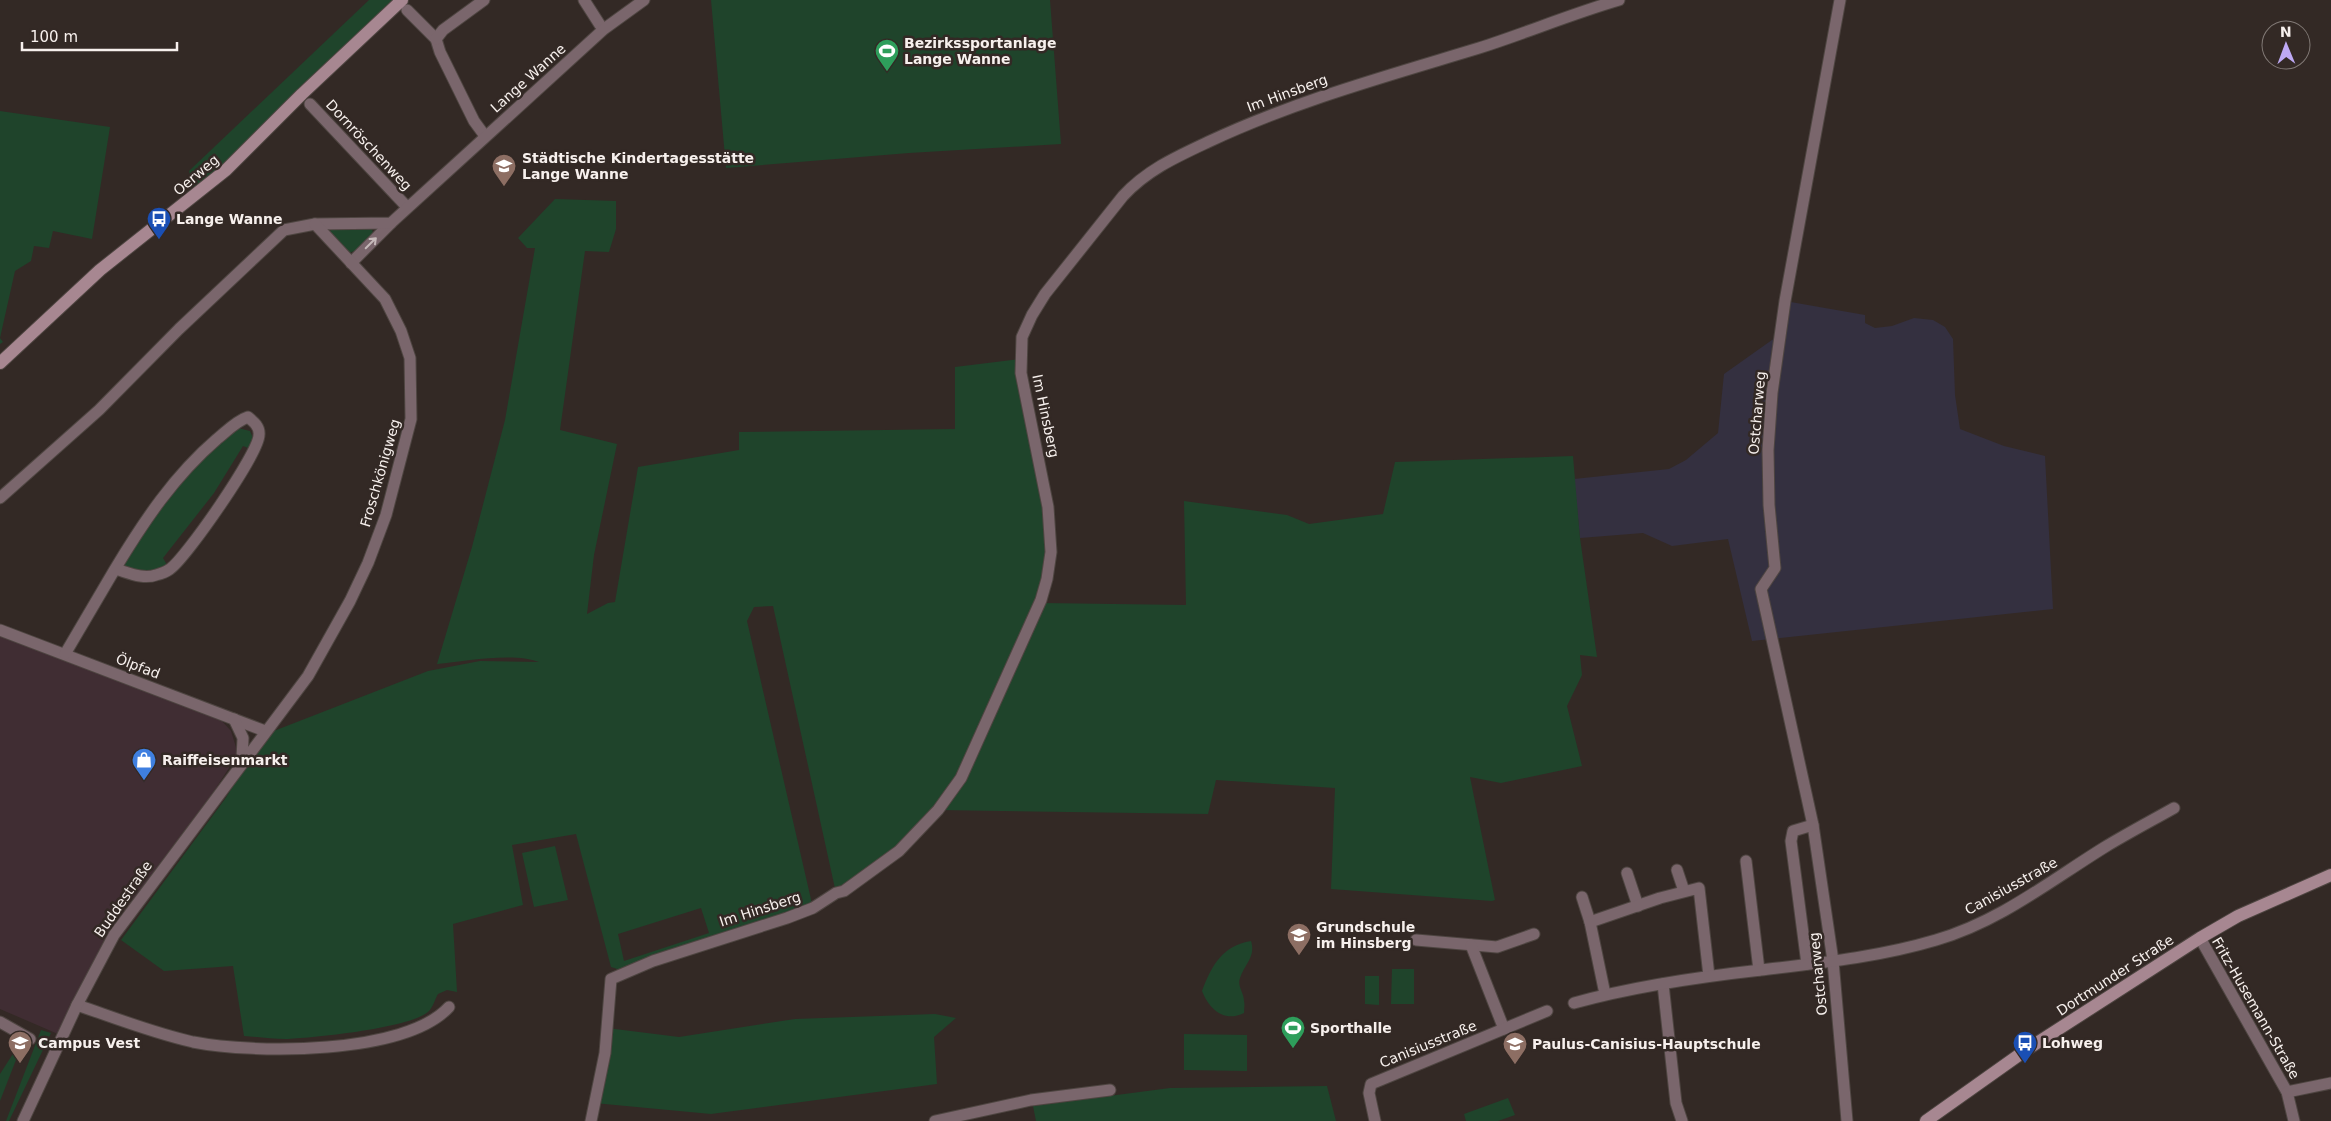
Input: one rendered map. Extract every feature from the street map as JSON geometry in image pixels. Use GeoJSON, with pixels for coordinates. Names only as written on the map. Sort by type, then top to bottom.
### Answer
{"type":"FeatureCollection","features":[{"type":"Feature","properties":{"kind":"main road","name":"Oerweg"},"geometry":{"type":"LineString","coordinates":[[0,363],[100,270],[226,170],[302,94],[405,5]]}},
{"type":"Feature","properties":{"kind":"main road","name":"Dortmunder Straße"},"geometry":{"type":"LineString","coordinates":[[1926,1121],[2026,1050],[2200,938],[2238,916],[2331,875]]}},
{"type":"Feature","properties":{"kind":"street"},"geometry":{"type":"LineString","coordinates":[[436,39],[443,30],[484,0]]}},
{"type":"Feature","properties":{"kind":"street"},"geometry":{"type":"LineString","coordinates":[[584,0],[600,25]]}},
{"type":"Feature","properties":{"kind":"street","name":"Lange Wanne"},"geometry":{"type":"LineString","coordinates":[[351,263],[407,207],[604,29],[644,0]]}},
{"type":"Feature","properties":{"kind":"street","name":"Im Hinsberg"},"geometry":{"type":"LineString","coordinates":[[590,1121],[605,1053],[611,979],[672,954],[813,908],[836,893],[844,891],[899,852],[938,810],[961,778],[1029,631],[1041,600],[1049,566],[1051,544],[1048,507],[1021,374],[1022,337],[1032,315],[1045,294],[1137,181],[1161,164],[1275,113],[1482,47],[1619,0]]}},
{"type":"Feature","properties":{"kind":"street","name":"Ostcharweg"},"geometry":{"type":"LineString","coordinates":[[1840,0],[1785,301],[1772,393],[1768,450],[1769,505],[1775,568],[1761,589],[1813,825],[1833,961],[1847,1121]]}},
{"type":"Feature","properties":{"kind":"street"},"geometry":{"type":"LineString","coordinates":[[405,5],[436,39],[440,52],[470,112],[485,136]]}},
{"type":"Feature","properties":{"kind":"street","name":"Dornröschenweg"},"geometry":{"type":"LineString","coordinates":[[310,104],[407,207]]}},
{"type":"Feature","properties":{"kind":"street"},"geometry":{"type":"LineString","coordinates":[[0,498],[100,410],[179,329],[284,230],[314,224],[391,223]]}},
{"type":"Feature","properties":{"kind":"street","name":"Froschkönigweg"},"geometry":{"type":"LineString","coordinates":[[264,731],[308,676],[344,614],[368,563],[395,482],[411,419],[410,358],[401,330],[385,299],[314,224]]}},
{"type":"Feature","properties":{"kind":"street"},"geometry":{"type":"LineString","coordinates":[[64,654],[115,568],[146,518],[167,489],[214,442],[241,419],[248,416],[258,427],[260,437],[256,448],[222,504],[171,569],[155,576],[146,577],[115,568]]}},
{"type":"Feature","properties":{"kind":"street","name":"Ölpfad"},"geometry":{"type":"LineString","coordinates":[[0,630],[264,731]]}},
{"type":"Feature","properties":{"kind":"street"},"geometry":{"type":"LineString","coordinates":[[234,719],[243,738],[242,761]]}},
{"type":"Feature","properties":{"kind":"street","name":"Buddestraße"},"geometry":{"type":"LineString","coordinates":[[23,1121],[77,1005],[114,935],[264,731]]}},
{"type":"Feature","properties":{"kind":"street","name":"Canisiusstraße"},"geometry":{"type":"LineString","coordinates":[[1574,1002],[1606,994],[1709,976],[1887,953],[1938,940],[1988,920],[2038,891],[2105,847],[2174,808]]}},
{"type":"Feature","properties":{"kind":"street","name":"Ostcharweg"},"geometry":{"type":"LineString","coordinates":[[1807,964],[1791,841],[1793,831],[1813,825]]}},
{"type":"Feature","properties":{"kind":"street"},"geometry":{"type":"LineString","coordinates":[[1746,861],[1759,970]]}},
{"type":"Feature","properties":{"kind":"street"},"geometry":{"type":"LineString","coordinates":[[1677,870],[1684,891]]}},
{"type":"Feature","properties":{"kind":"street"},"geometry":{"type":"LineString","coordinates":[[1627,873],[1638,906]]}},
{"type":"Feature","properties":{"kind":"street"},"geometry":{"type":"LineString","coordinates":[[1590,922],[1684,891],[1699,888],[1709,976]]}},
{"type":"Feature","properties":{"kind":"street"},"geometry":{"type":"LineString","coordinates":[[1582,897],[1590,922],[1606,994]]}},
{"type":"Feature","properties":{"kind":"street"},"geometry":{"type":"LineString","coordinates":[[1416,940],[1498,947],[1534,934]]}},
{"type":"Feature","properties":{"kind":"street","name":"Fritz-Husemann-Straße"},"geometry":{"type":"LineString","coordinates":[[2200,938],[2287,1092],[2294,1121]]}},
{"type":"Feature","properties":{"kind":"street"},"geometry":{"type":"LineString","coordinates":[[1471,945],[1504,1029]]}},
{"type":"Feature","properties":{"kind":"street"},"geometry":{"type":"LineString","coordinates":[[1663,984],[1676,1103],[1682,1121]]}},
{"type":"Feature","properties":{"kind":"street"},"geometry":{"type":"LineString","coordinates":[[77,1005],[143,1028],[194,1042],[239,1048],[280,1050],[331,1046],[382,1038],[420,1028],[440,1017],[449,1007]]}},
{"type":"Feature","properties":{"kind":"street","name":"Canisiusstraße"},"geometry":{"type":"LineString","coordinates":[[1375,1121],[1369,1093],[1371,1084],[1547,1011]]}},
{"type":"Feature","properties":{"kind":"street"},"geometry":{"type":"LineString","coordinates":[[0,1022],[30,1039]]}},
{"type":"Feature","properties":{"kind":"street"},"geometry":{"type":"LineString","coordinates":[[2287,1092],[2331,1083]]}},
{"type":"Feature","properties":{"kind":"street"},"geometry":{"type":"LineString","coordinates":[[935,1121],[1031,1100],[1110,1090]]}},
{"type":"Feature","properties":{"kind":"shaded area"},"geometry":{"type":"Polygon","coordinates":[[[1785,301],[1865,315],[1865,323],[1875,328],[1892,326],[1914,318],[1933,320],[1945,327],[1953,339],[1955,395],[1960,429],[2004,446],[2045,456],[2053,609],[1752,641],[1728,539],[1672,546],[1643,533],[1580,538],[1574,479],[1669,469],[1686,460],[1718,433],[1724,374],[1779,335],[1785,301]]]}},
{"type":"Feature","properties":{"kind":"shaded area"},"geometry":{"type":"Polygon","coordinates":[[[0,631],[219,718],[231,731],[238,754],[214,791],[108,932],[58,1034],[0,1009],[0,631]]]}},
{"type":"Feature","properties":{"kind":"green space"},"geometry":{"type":"Polygon","coordinates":[[[369,0],[399,0],[195,193],[189,171],[369,0]]]}},
{"type":"Feature","properties":{"kind":"green space","name":"Bezirkssportanlage Lange Wanne"},"geometry":{"type":"Polygon","coordinates":[[[711,0],[1050,0],[1061,144],[909,153],[726,168],[711,0]]]}},
{"type":"Feature","properties":{"kind":"green space"},"geometry":{"type":"Polygon","coordinates":[[[0,111],[110,127],[92,239],[53,231],[49,248],[34,246],[31,261],[15,271],[0,338],[0,111]]]}},
{"type":"Feature","properties":{"kind":"green space"},"geometry":{"type":"Polygon","coordinates":[[[555,199],[616,201],[616,229],[609,252],[585,251],[560,430],[617,444],[594,555],[587,614],[608,603],[615,602],[638,467],[739,450],[739,432],[955,429],[955,367],[1020,359],[1051,544],[1041,603],[1186,605],[1184,501],[1287,515],[1309,524],[1383,514],[1395,462],[1573,456],[1580,538],[1597,657],[1580,655],[1582,675],[1567,706],[1582,766],[1501,783],[1470,777],[1495,900],[1492,901],[1331,889],[1335,788],[1216,780],[1208,814],[939,810],[899,851],[836,893],[773,606],[754,607],[747,621],[813,908],[627,972],[611,967],[576,834],[512,845],[523,905],[453,924],[457,992],[447,990],[438,994],[429,1011],[419,1017],[384,1027],[299,1038],[281,1039],[244,1036],[233,966],[164,971],[121,940],[225,799],[266,734],[428,671],[480,661],[539,662],[529,659],[503,657],[437,664],[472,547],[505,420],[535,248],[527,248],[518,238],[555,199]],[[701,908],[618,934],[624,961],[709,933],[701,908]]]}},
{"type":"Feature","properties":{"kind":"green space"},"geometry":{"type":"Polygon","coordinates":[[[333,228],[372,228],[373,234],[357,250],[349,253],[329,232],[333,228]]]}},
{"type":"Feature","properties":{"kind":"green space"},"geometry":{"type":"Polygon","coordinates":[[[238,428],[250,431],[253,438],[251,449],[243,446],[214,493],[163,558],[167,565],[147,573],[124,566],[123,564],[173,490],[214,448],[238,428]]]}},
{"type":"Feature","properties":{"kind":"green space"},"geometry":{"type":"Polygon","coordinates":[[[555,846],[568,900],[534,907],[522,853],[555,846]]]}},
{"type":"Feature","properties":{"kind":"green space"},"geometry":{"type":"Polygon","coordinates":[[[1251,941],[1251,956],[1239,981],[1244,998],[1244,1013],[1230,1016],[1218,1013],[1205,998],[1202,991],[1210,973],[1225,952],[1251,941]]]}},
{"type":"Feature","properties":{"kind":"green space"},"geometry":{"type":"Polygon","coordinates":[[[1392,969],[1414,969],[1414,1004],[1391,1004],[1392,969]]]}},
{"type":"Feature","properties":{"kind":"green space"},"geometry":{"type":"Polygon","coordinates":[[[1365,976],[1379,976],[1379,1005],[1365,1004],[1365,976]]]}},
{"type":"Feature","properties":{"kind":"green space"},"geometry":{"type":"Polygon","coordinates":[[[935,1014],[956,1018],[934,1037],[937,1084],[711,1114],[594,1103],[607,1028],[679,1037],[795,1019],[935,1014]]]}},
{"type":"Feature","properties":{"kind":"green space"},"geometry":{"type":"Polygon","coordinates":[[[41,1030],[51,1033],[9,1121],[6,1121],[41,1030]]]}},
{"type":"Feature","properties":{"kind":"green space"},"geometry":{"type":"Polygon","coordinates":[[[1184,1034],[1247,1035],[1247,1071],[1184,1070],[1184,1034]]]}},
{"type":"Feature","properties":{"kind":"green space"},"geometry":{"type":"Polygon","coordinates":[[[18,1046],[21,1047],[0,1101],[0,1074],[18,1046]]]}},
{"type":"Feature","properties":{"kind":"green space"},"geometry":{"type":"Polygon","coordinates":[[[1327,1086],[1336,1121],[1036,1121],[1033,1106],[1170,1088],[1327,1086]]]}},
{"type":"Feature","properties":{"kind":"green space"},"geometry":{"type":"Polygon","coordinates":[[[1508,1098],[1515,1115],[1498,1121],[1466,1121],[1464,1114],[1508,1098]]]}},
{"type":"Feature","properties":{"kind":"place","name":"Bezirkssportanlage Lange Wanne"},"geometry":{"type":"Point","coordinates":[887,72]}},
{"type":"Feature","properties":{"kind":"place","name":"Städtische Kindertagesstätte Lange Wanne"},"geometry":{"type":"Point","coordinates":[504,187]}},
{"type":"Feature","properties":{"kind":"place","name":"Lange Wanne"},"geometry":{"type":"Point","coordinates":[159,240]}},
{"type":"Feature","properties":{"kind":"place","name":"Raiffeisenmarkt"},"geometry":{"type":"Point","coordinates":[144,781]}},
{"type":"Feature","properties":{"kind":"place","name":"Grundschule im Hinsberg"},"geometry":{"type":"Point","coordinates":[1299,956]}},
{"type":"Feature","properties":{"kind":"place","name":"Sporthalle"},"geometry":{"type":"Point","coordinates":[1293,1049]}},
{"type":"Feature","properties":{"kind":"place","name":"Campus Vest"},"geometry":{"type":"Point","coordinates":[20,1064]}},
{"type":"Feature","properties":{"kind":"place","name":"Lohweg"},"geometry":{"type":"Point","coordinates":[2025,1064]}},
{"type":"Feature","properties":{"kind":"place","name":"Paulus-Canisius-Hauptschule"},"geometry":{"type":"Point","coordinates":[1515,1065]}}]}
